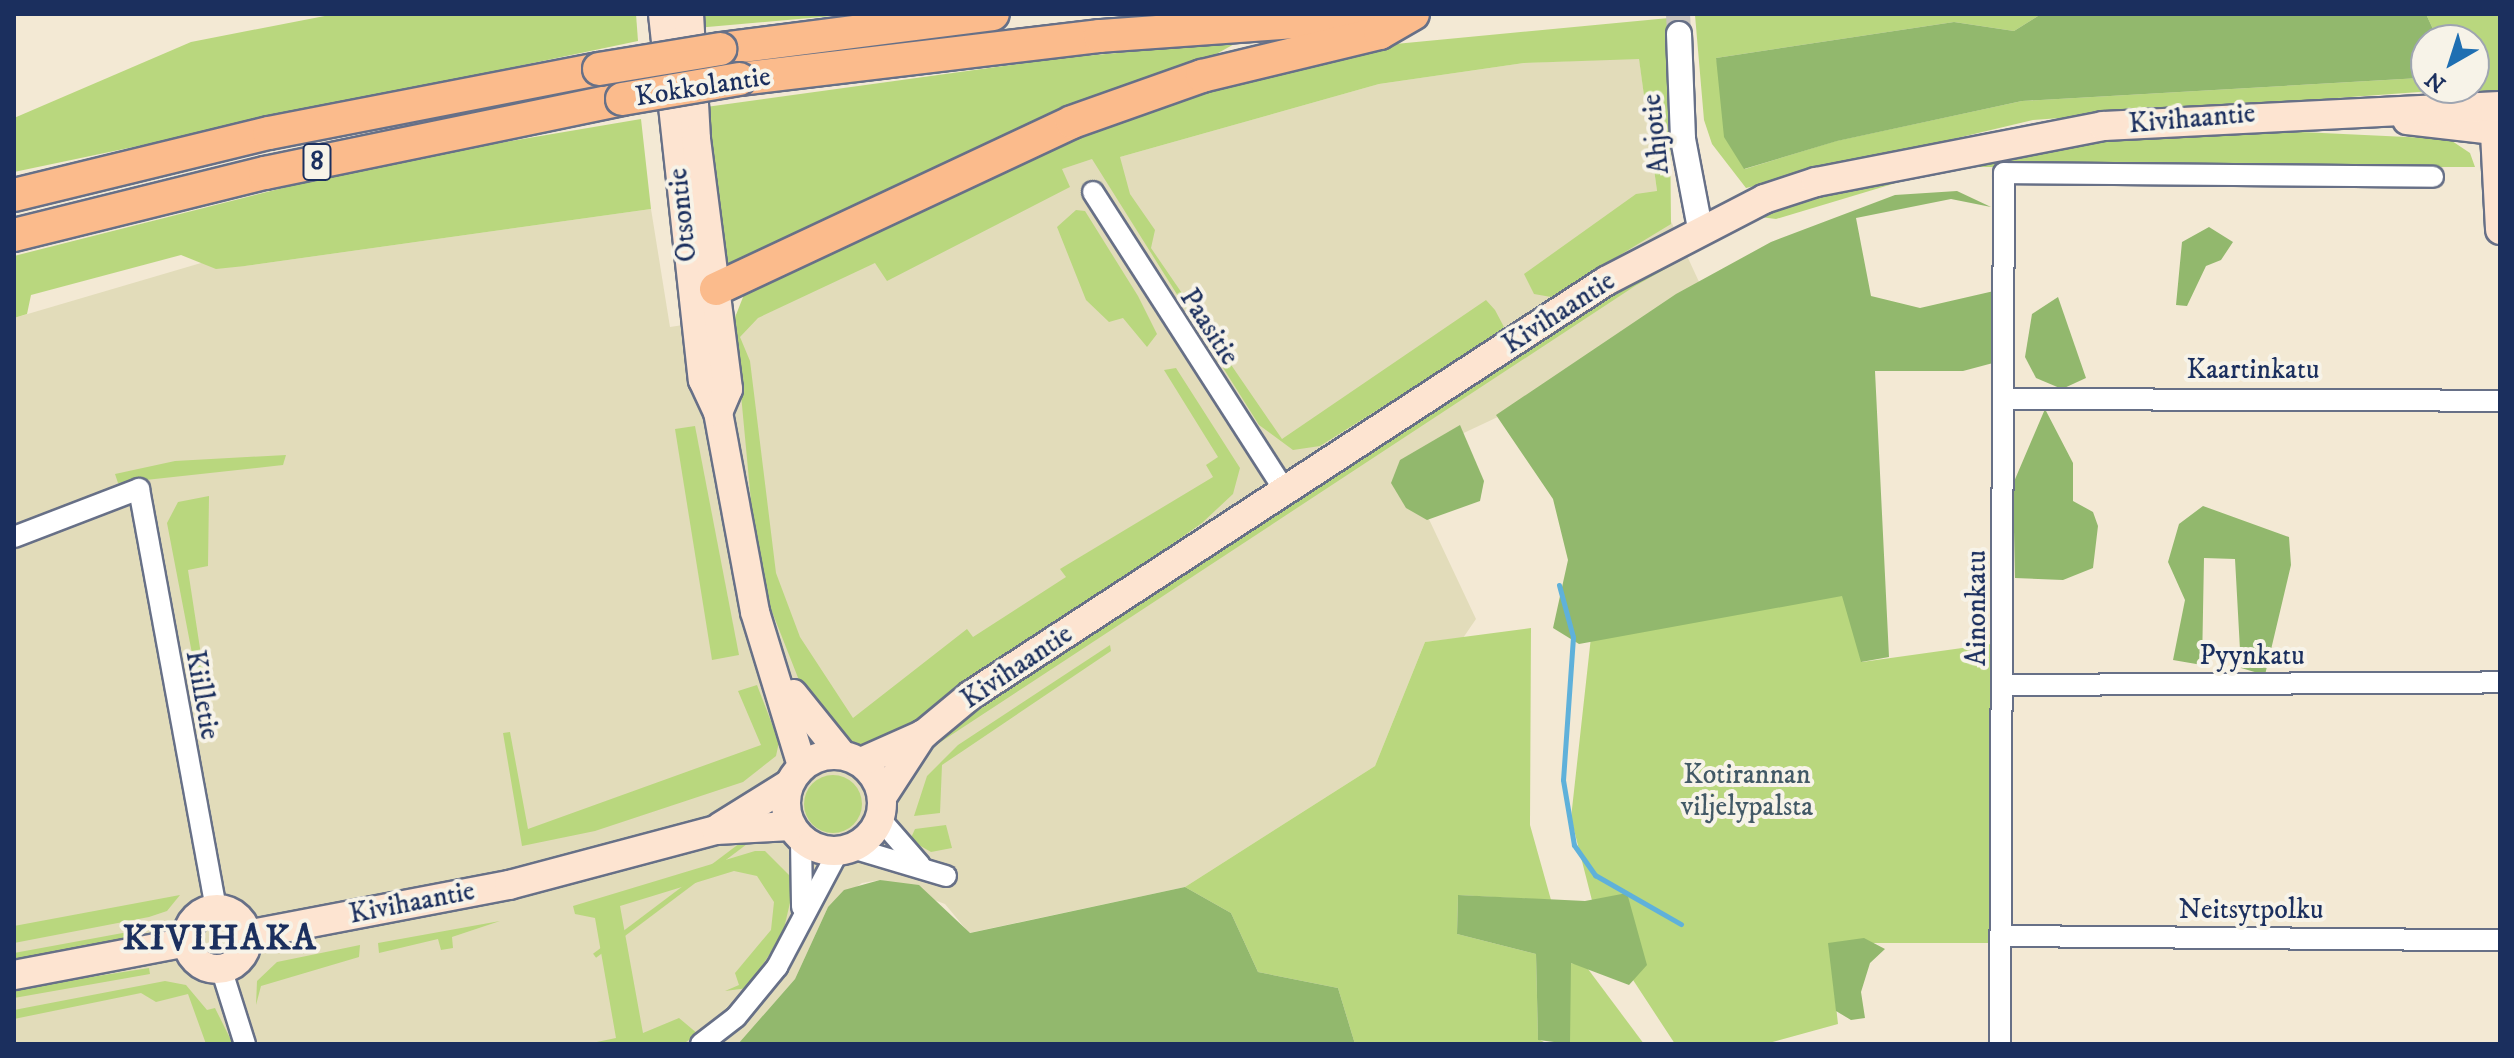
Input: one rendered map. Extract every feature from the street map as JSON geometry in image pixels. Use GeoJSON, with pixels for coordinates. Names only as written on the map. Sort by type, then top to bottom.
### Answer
{"type":"FeatureCollection","features":[{"type":"Feature","properties":{"kind":"highway","name":"Kokkolantie"},"geometry":{"type":"LineString","coordinates":[[14,195],[269,133],[599,69],[720,49],[993,14]]}},
{"type":"Feature","properties":{"kind":"highway","name":"Kokkolantie"},"geometry":{"type":"LineString","coordinates":[[14,235],[265,173],[622,99],[739,79],[1100,36],[1404,14]]}},
{"type":"Feature","properties":{"kind":"highway"},"geometry":{"type":"LineString","coordinates":[[704,291],[1072,122],[1202,76],[1380,33],[1413,14]]}},
{"type":"Feature","properties":{"kind":"main road","name":"Otsontie"},"geometry":{"type":"LineString","coordinates":[[663,14],[704,291],[728,389],[718,412],[752,597],[780,676],[795,775]]}},
{"type":"Feature","properties":{"kind":"main road","name":"Otsontie"},"geometry":{"type":"LineString","coordinates":[[689,14],[704,291]]}},
{"type":"Feature","properties":{"kind":"main road","name":"Kivihaantie"},"geometry":{"type":"LineString","coordinates":[[852,759],[924,734],[1284,489],[1700,228],[1816,182],[2041,134],[2283,111],[2497,118]]}},
{"type":"Feature","properties":{"kind":"main road"},"geometry":{"type":"LineString","coordinates":[[2497,118],[2500,230]]}},
{"type":"Feature","properties":{"kind":"main road","name":"Otsontie"},"geometry":{"type":"LineString","coordinates":[[780,676],[852,759]]}},
{"type":"Feature","properties":{"kind":"main road","name":"Kivihaantie"},"geometry":{"type":"LineString","coordinates":[[881,808],[924,734]]}},
{"type":"Feature","properties":{"kind":"main road"},"geometry":{"type":"LineString","coordinates":[[852,759],[881,808],[845,850],[796,833],[795,775],[852,759]]}},
{"type":"Feature","properties":{"kind":"main road","name":"Kivihaantie"},"geometry":{"type":"LineString","coordinates":[[716,830],[795,775]]}},
{"type":"Feature","properties":{"kind":"main road","name":"Kivihaantie"},"geometry":{"type":"LineString","coordinates":[[247,935],[509,885],[716,830],[796,833]]}},
{"type":"Feature","properties":{"kind":"main road"},"geometry":{"type":"LineString","coordinates":[[216,909],[240,919],[247,935],[238,960],[221,968],[196,959],[187,942],[198,916],[216,909]]}},
{"type":"Feature","properties":{"kind":"main road"},"geometry":{"type":"LineString","coordinates":[[14,975],[187,942]]}},
{"type":"Feature","properties":{"kind":"street","name":"Ahjotie"},"geometry":{"type":"LineString","coordinates":[[1679,34],[1683,139],[1700,228]]}},
{"type":"Feature","properties":{"kind":"street","name":"Ainonkatu"},"geometry":{"type":"LineString","coordinates":[[2000,1044],[2005,685],[2004,173],[2433,177]]}},
{"type":"Feature","properties":{"kind":"street","name":"Paasitie"},"geometry":{"type":"LineString","coordinates":[[1093,192],[1284,489]]}},
{"type":"Feature","properties":{"kind":"street","name":"Kaartinkatu"},"geometry":{"type":"LineString","coordinates":[[2006,399],[2500,401]]}},
{"type":"Feature","properties":{"kind":"street","name":"Kiilletie"},"geometry":{"type":"LineString","coordinates":[[14,537],[139,489],[216,909]]}},
{"type":"Feature","properties":{"kind":"street","name":"Pyynkatu"},"geometry":{"type":"LineString","coordinates":[[2005,685],[2500,682]]}},
{"type":"Feature","properties":{"kind":"street"},"geometry":{"type":"LineString","coordinates":[[881,808],[920,865]]}},
{"type":"Feature","properties":{"kind":"street"},"geometry":{"type":"LineString","coordinates":[[796,833],[802,915]]}},
{"type":"Feature","properties":{"kind":"street"},"geometry":{"type":"LineString","coordinates":[[701,1044],[751,1001],[845,850],[920,865],[946,876]]}},
{"type":"Feature","properties":{"kind":"street","name":"Neitsytpolku"},"geometry":{"type":"LineString","coordinates":[[2002,936],[2500,940]]}},
{"type":"Feature","properties":{"kind":"street"},"geometry":{"type":"LineString","coordinates":[[221,968],[245,1044]]}},
{"type":"Feature","properties":{"kind":"shaded area"},"geometry":{"type":"Polygon","coordinates":[[[1639,58],[1657,191],[1700,284],[1502,415],[1402,462],[1476,619],[1463,638],[1425,642],[1375,766],[1185,887],[969,933],[945,904],[880,880],[862,883],[828,907],[795,979],[738,1044],[14,1044],[14,318],[201,263],[245,266],[651,209],[670,327],[728,318],[1083,149],[1120,157],[1379,84],[1524,63],[1639,58]]]}},
{"type":"Feature","properties":{"kind":"green space"},"geometry":{"type":"Polygon","coordinates":[[[335,14],[636,14],[638,41],[14,172],[14,118],[191,42],[335,14]]]}},
{"type":"Feature","properties":{"kind":"green space"},"geometry":{"type":"Polygon","coordinates":[[[697,14],[855,14],[696,28],[697,14]]]}},
{"type":"Feature","properties":{"kind":"green space"},"geometry":{"type":"Polygon","coordinates":[[[2101,14],[2038,16],[2014,31],[1954,22],[1716,58],[1745,169],[1836,141],[2022,101],[2410,79],[2410,93],[2033,120],[1746,188],[1712,144],[1704,120],[1695,15],[2101,14]]]}},
{"type":"Feature","properties":{"kind":"green space"},"geometry":{"type":"Polygon","coordinates":[[[2426,14],[2500,14],[2500,100],[2490,99],[2490,24],[2431,24],[2426,14]]]}},
{"type":"Feature","properties":{"kind":"green space"},"geometry":{"type":"Polygon","coordinates":[[[2426,14],[2431,24],[2410,24],[2410,79],[2022,101],[1837,141],[1744,169],[1724,137],[1716,58],[1954,22],[2014,31],[2038,16],[2426,14]]]}},
{"type":"Feature","properties":{"kind":"green space"},"geometry":{"type":"Polygon","coordinates":[[[1669,18],[1671,224],[1551,297],[1534,294],[1524,274],[1636,194],[1657,191],[1639,59],[1524,63],[1379,84],[1120,157],[1130,194],[1155,230],[1151,248],[1282,439],[1486,300],[1495,310],[1504,327],[1492,338],[1320,446],[1293,450],[1259,425],[1092,159],[1062,169],[1070,187],[887,281],[875,263],[758,318],[740,337],[750,361],[776,573],[800,637],[853,718],[967,629],[973,637],[1066,577],[1060,569],[1213,477],[1206,465],[1218,457],[1164,370],[1176,368],[1240,468],[1233,494],[1202,523],[883,747],[852,747],[806,698],[758,576],[734,320],[745,292],[1032,150],[1052,150],[1181,91],[1364,47],[1669,18]]]}},
{"type":"Feature","properties":{"kind":"green space"},"geometry":{"type":"Polygon","coordinates":[[[1238,42],[1209,58],[725,274],[706,107],[1062,58],[1238,42]]]}},
{"type":"Feature","properties":{"kind":"green space"},"geometry":{"type":"Polygon","coordinates":[[[641,119],[651,209],[216,269],[181,255],[31,295],[27,314],[14,318],[14,256],[382,163],[641,119]]]}},
{"type":"Feature","properties":{"kind":"green space"},"geometry":{"type":"Polygon","coordinates":[[[2301,132],[2449,139],[2470,153],[2475,167],[1949,167],[1776,219],[1760,217],[1852,184],[2102,139],[2301,132]]]}},
{"type":"Feature","properties":{"kind":"green space"},"geometry":{"type":"Polygon","coordinates":[[[1957,191],[1991,207],[1951,199],[1856,218],[1871,296],[1920,308],[1994,291],[1993,363],[1963,371],[1875,371],[1889,657],[1861,662],[1842,596],[1579,644],[1553,628],[1568,560],[1553,499],[1496,415],[1676,294],[1771,242],[1895,195],[1957,191]]]}},
{"type":"Feature","properties":{"kind":"green space"},"geometry":{"type":"Polygon","coordinates":[[[1076,210],[1085,211],[1138,296],[1157,334],[1147,347],[1123,318],[1109,322],[1086,300],[1057,227],[1076,210]]]}},
{"type":"Feature","properties":{"kind":"green space"},"geometry":{"type":"Polygon","coordinates":[[[1742,226],[1635,286],[933,747],[958,720],[1592,304],[1742,226]]]}},
{"type":"Feature","properties":{"kind":"green space"},"geometry":{"type":"Polygon","coordinates":[[[2209,227],[2233,242],[2221,260],[2206,266],[2187,306],[2176,305],[2182,242],[2209,227]]]}},
{"type":"Feature","properties":{"kind":"green space"},"geometry":{"type":"Polygon","coordinates":[[[2058,297],[2086,378],[2062,389],[2036,378],[2025,357],[2032,314],[2058,297]]]}},
{"type":"Feature","properties":{"kind":"green space"},"geometry":{"type":"Polygon","coordinates":[[[2045,409],[2073,463],[2073,501],[2093,512],[2098,526],[2093,568],[2063,580],[2015,578],[2013,484],[2045,409]]]}},
{"type":"Feature","properties":{"kind":"green space"},"geometry":{"type":"Polygon","coordinates":[[[1460,425],[1484,481],[1480,501],[1427,520],[1406,508],[1391,483],[1400,460],[1460,425]]]}},
{"type":"Feature","properties":{"kind":"green space"},"geometry":{"type":"Polygon","coordinates":[[[695,426],[739,655],[712,660],[675,429],[695,426]]]}},
{"type":"Feature","properties":{"kind":"green space"},"geometry":{"type":"Polygon","coordinates":[[[286,455],[283,465],[118,483],[115,474],[175,461],[286,455]]]}},
{"type":"Feature","properties":{"kind":"green space"},"geometry":{"type":"Polygon","coordinates":[[[209,496],[208,566],[188,570],[203,668],[195,669],[167,523],[178,502],[209,496]]]}},
{"type":"Feature","properties":{"kind":"green space"},"geometry":{"type":"Polygon","coordinates":[[[2203,506],[2289,537],[2291,565],[2265,675],[2241,668],[2235,559],[2204,558],[2202,665],[2173,660],[2185,600],[2168,562],[2179,524],[2203,506]]]}},
{"type":"Feature","properties":{"kind":"green space","name":"Kotirannan viljelypalsta"},"geometry":{"type":"Polygon","coordinates":[[[1843,595],[1862,662],[1998,643],[1997,943],[1829,943],[1838,1024],[1765,1044],[1675,1044],[1599,928],[1571,818],[1591,637],[1843,595]]]}},
{"type":"Feature","properties":{"kind":"green space"},"geometry":{"type":"Polygon","coordinates":[[[1531,628],[1530,825],[1551,900],[1458,895],[1457,934],[1536,954],[1538,1039],[1548,1044],[1355,1044],[1338,988],[1258,972],[1231,913],[1185,887],[1375,766],[1425,642],[1531,628]]]}},
{"type":"Feature","properties":{"kind":"green space"},"geometry":{"type":"Polygon","coordinates":[[[1110,645],[1111,651],[942,765],[940,813],[914,816],[927,776],[958,745],[1110,645]]]}},
{"type":"Feature","properties":{"kind":"green space"},"geometry":{"type":"Polygon","coordinates":[[[757,685],[779,742],[776,756],[743,782],[595,831],[522,846],[503,733],[510,732],[528,829],[761,745],[738,691],[757,685]]]}},
{"type":"Feature","properties":{"kind":"green space"},"geometry":{"type":"Polygon","coordinates":[[[833,775],[854,783],[862,804],[854,825],[833,833],[812,825],[804,804],[812,783],[833,775]]]}},
{"type":"Feature","properties":{"kind":"green space"},"geometry":{"type":"Polygon","coordinates":[[[946,825],[952,848],[931,852],[910,840],[915,829],[946,825]]]}},
{"type":"Feature","properties":{"kind":"green space"},"geometry":{"type":"Polygon","coordinates":[[[752,834],[755,838],[596,958],[593,954],[752,834]]]}},
{"type":"Feature","properties":{"kind":"green space"},"geometry":{"type":"Polygon","coordinates":[[[755,851],[765,851],[795,881],[783,933],[748,988],[725,991],[739,985],[735,973],[771,930],[774,902],[757,876],[734,871],[620,906],[643,1033],[679,1018],[698,1034],[683,1044],[587,1044],[616,1038],[595,918],[575,914],[573,906],[755,851]]]}},
{"type":"Feature","properties":{"kind":"green space"},"geometry":{"type":"Polygon","coordinates":[[[880,880],[919,885],[970,933],[1185,887],[1231,913],[1258,972],[1338,988],[1355,1044],[738,1044],[795,979],[828,907],[844,890],[880,880]]]}},
{"type":"Feature","properties":{"kind":"green space"},"geometry":{"type":"Polygon","coordinates":[[[1627,893],[1647,965],[1629,985],[1571,963],[1570,1044],[1538,1040],[1536,954],[1457,934],[1458,895],[1585,901],[1627,893]]]}},
{"type":"Feature","properties":{"kind":"green space"},"geometry":{"type":"Polygon","coordinates":[[[180,895],[167,911],[149,917],[14,943],[14,926],[180,895]]]}},
{"type":"Feature","properties":{"kind":"green space"},"geometry":{"type":"Polygon","coordinates":[[[500,921],[452,937],[453,948],[441,950],[438,939],[379,953],[378,943],[500,921]]]}},
{"type":"Feature","properties":{"kind":"green space"},"geometry":{"type":"Polygon","coordinates":[[[139,930],[141,938],[14,963],[14,953],[139,930]]]}},
{"type":"Feature","properties":{"kind":"green space"},"geometry":{"type":"Polygon","coordinates":[[[1864,938],[1885,949],[1870,963],[1861,992],[1865,1018],[1851,1020],[1836,1011],[1828,943],[1864,938]]]}},
{"type":"Feature","properties":{"kind":"green space"},"geometry":{"type":"Polygon","coordinates":[[[360,945],[359,957],[261,986],[256,1005],[257,981],[277,962],[360,945]]]}},
{"type":"Feature","properties":{"kind":"green space"},"geometry":{"type":"Polygon","coordinates":[[[1570,963],[1585,965],[1644,1044],[1570,1044],[1570,963]]]}},
{"type":"Feature","properties":{"kind":"green space"},"geometry":{"type":"Polygon","coordinates":[[[149,968],[150,974],[14,998],[14,989],[149,968]]]}},
{"type":"Feature","properties":{"kind":"green space"},"geometry":{"type":"Polygon","coordinates":[[[165,981],[186,985],[207,1010],[215,1008],[233,1044],[206,1044],[188,994],[156,1002],[141,993],[14,1019],[14,1010],[165,981]]]}},
{"type":"Feature","properties":{"kind":"waterway"},"geometry":{"type":"LineString","coordinates":[[1559,585],[1573,637],[1563,780],[1574,845],[1595,875],[1681,924]]}},
{"type":"Feature","properties":{"kind":"tunnel"},"geometry":{"type":"LineString","coordinates":[[1678,14],[1679,34]]}},
{"type":"Feature","properties":{"kind":"district","name":"KIVIHAKA"},"geometry":{"type":"Point","coordinates":[220,939]}}]}
